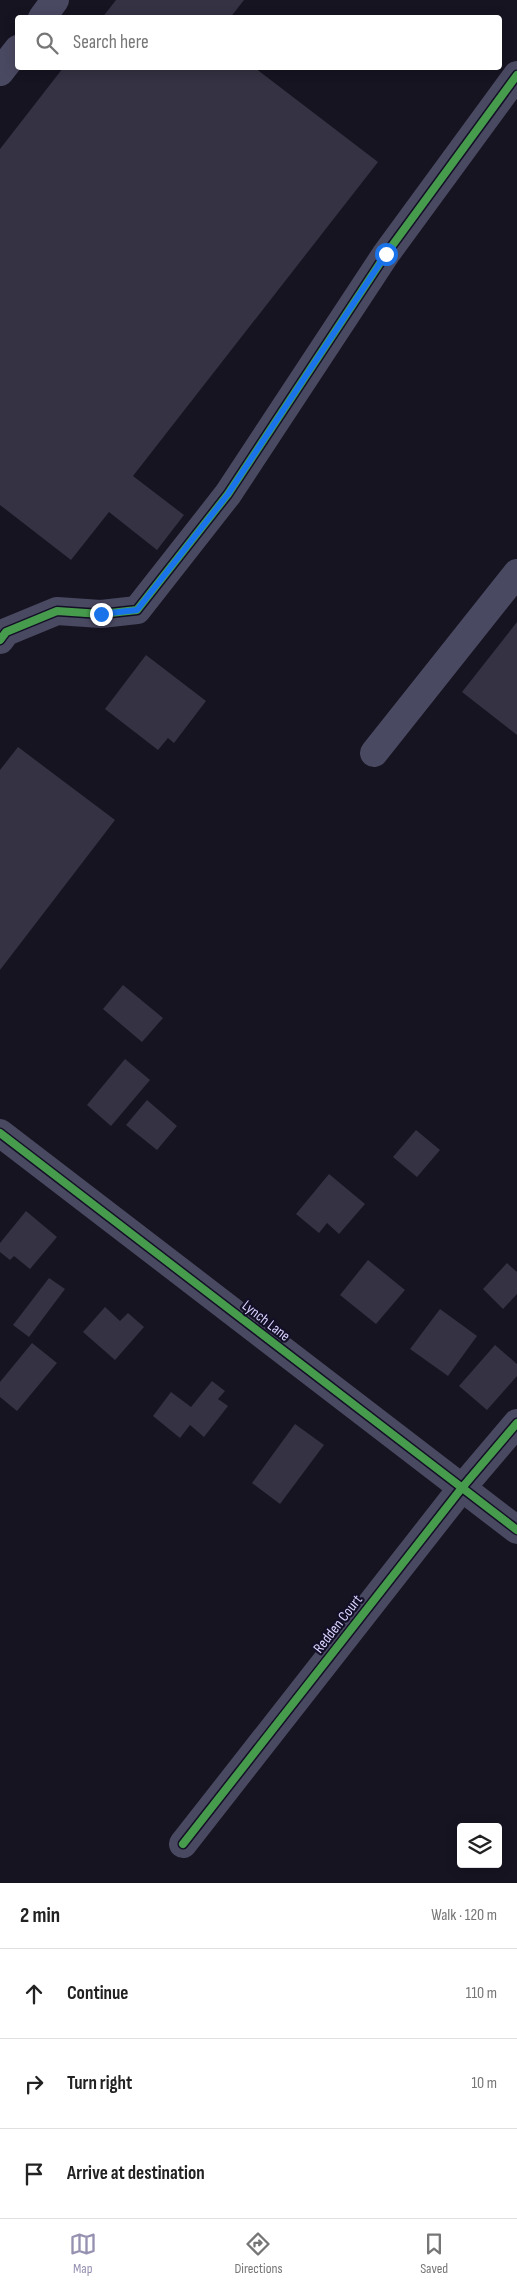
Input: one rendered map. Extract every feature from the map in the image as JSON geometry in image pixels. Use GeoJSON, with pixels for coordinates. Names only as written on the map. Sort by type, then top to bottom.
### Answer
{"type":"FeatureCollection","features":[{"type":"Feature","properties":{"kind":"street"},"geometry":{"type":"LineString","coordinates":[[44,15],[56,0]]}},
{"type":"Feature","properties":{"kind":"street"},"geometry":{"type":"LineString","coordinates":[[0,72],[15,53]]}},
{"type":"Feature","properties":{"kind":"street"},"geometry":{"type":"LineString","coordinates":[[0,640],[6,632],[58,610],[101,614],[137,610],[228,494],[386,254],[517,75]]}},
{"type":"Feature","properties":{"kind":"street"},"geometry":{"type":"LineString","coordinates":[[374,753],[517,573]]}},
{"type":"Feature","properties":{"kind":"street","name":"Lynch Lane"},"geometry":{"type":"LineString","coordinates":[[0,1133],[517,1530]]}},
{"type":"Feature","properties":{"kind":"street","name":"Redden Court"},"geometry":{"type":"LineString","coordinates":[[183,1844],[461,1488],[517,1423]]}},
{"type":"Feature","properties":{"kind":"building"},"geometry":{"type":"Polygon","coordinates":[[[116,0],[244,0],[232,15],[104,15],[116,0]]]}},
{"type":"Feature","properties":{"kind":"building"},"geometry":{"type":"Polygon","coordinates":[[[61,70],[258,70],[378,162],[133,476],[184,515],[157,550],[109,512],[71,560],[0,505],[0,149],[61,70]]]}},
{"type":"Feature","properties":{"kind":"building"},"geometry":{"type":"Polygon","coordinates":[[[517,622],[517,735],[462,692],[517,622]]]}},
{"type":"Feature","properties":{"kind":"building"},"geometry":{"type":"Polygon","coordinates":[[[146,655],[206,701],[174,743],[168,738],[158,750],[105,709],[146,655]]]}},
{"type":"Feature","properties":{"kind":"building"},"geometry":{"type":"Polygon","coordinates":[[[18,747],[115,820],[0,970],[0,770],[18,747]]]}},
{"type":"Feature","properties":{"kind":"building"},"geometry":{"type":"Polygon","coordinates":[[[123,985],[163,1018],[142,1042],[103,1009],[123,985]]]}},
{"type":"Feature","properties":{"kind":"building"},"geometry":{"type":"Polygon","coordinates":[[[125,1059],[150,1080],[111,1126],[87,1105],[125,1059]]]}},
{"type":"Feature","properties":{"kind":"building"},"geometry":{"type":"Polygon","coordinates":[[[147,1100],[177,1126],[157,1150],[126,1125],[147,1100]]]}},
{"type":"Feature","properties":{"kind":"building"},"geometry":{"type":"Polygon","coordinates":[[[416,1130],[440,1150],[417,1177],[393,1157],[416,1130]]]}},
{"type":"Feature","properties":{"kind":"building"},"geometry":{"type":"Polygon","coordinates":[[[329,1174],[365,1204],[339,1234],[327,1223],[319,1233],[296,1214],[329,1174]]]}},
{"type":"Feature","properties":{"kind":"building"},"geometry":{"type":"Polygon","coordinates":[[[26,1211],[57,1237],[30,1269],[14,1256],[10,1260],[0,1252],[0,1243],[26,1211]]]}},
{"type":"Feature","properties":{"kind":"building"},"geometry":{"type":"Polygon","coordinates":[[[368,1260],[405,1290],[376,1324],[340,1295],[368,1260]]]}},
{"type":"Feature","properties":{"kind":"building"},"geometry":{"type":"Polygon","coordinates":[[[507,1263],[517,1272],[517,1294],[503,1309],[483,1289],[507,1263]]]}},
{"type":"Feature","properties":{"kind":"building"},"geometry":{"type":"Polygon","coordinates":[[[49,1278],[65,1289],[29,1337],[13,1325],[49,1278]]]}},
{"type":"Feature","properties":{"kind":"building"},"geometry":{"type":"Polygon","coordinates":[[[105,1307],[120,1321],[128,1313],[144,1327],[115,1360],[83,1332],[105,1307]]]}},
{"type":"Feature","properties":{"kind":"building"},"geometry":{"type":"Polygon","coordinates":[[[440,1309],[477,1336],[448,1376],[410,1349],[440,1309]]]}},
{"type":"Feature","properties":{"kind":"building"},"geometry":{"type":"Polygon","coordinates":[[[32,1343],[57,1363],[17,1411],[0,1397],[0,1382],[32,1343]]]}},
{"type":"Feature","properties":{"kind":"building"},"geometry":{"type":"Polygon","coordinates":[[[495,1345],[517,1364],[517,1376],[487,1410],[459,1386],[495,1345]]]}},
{"type":"Feature","properties":{"kind":"building"},"geometry":{"type":"Polygon","coordinates":[[[212,1381],[225,1391],[218,1399],[228,1406],[204,1437],[190,1425],[180,1438],[153,1416],[171,1392],[191,1407],[212,1381]]]}},
{"type":"Feature","properties":{"kind":"building"},"geometry":{"type":"Polygon","coordinates":[[[295,1424],[324,1445],[280,1504],[252,1483],[295,1424]]]}},
{"type":"Feature","properties":{"kind":"cycle path"},"geometry":{"type":"LineString","coordinates":[[0,640],[6,632],[57,611],[101,614],[137,610],[228,494],[386,254],[517,75]]}},
{"type":"Feature","properties":{"kind":"cycle path"},"geometry":{"type":"LineString","coordinates":[[0,1133],[517,1530]]}},
{"type":"Feature","properties":{"kind":"cycle path"},"geometry":{"type":"LineString","coordinates":[[183,1844],[461,1489],[517,1423]]}},
{"type":"Feature","properties":{"kind":"route"},"geometry":{"type":"LineString","coordinates":[[101,614],[137,610],[228,494],[386,254]]}}]}
